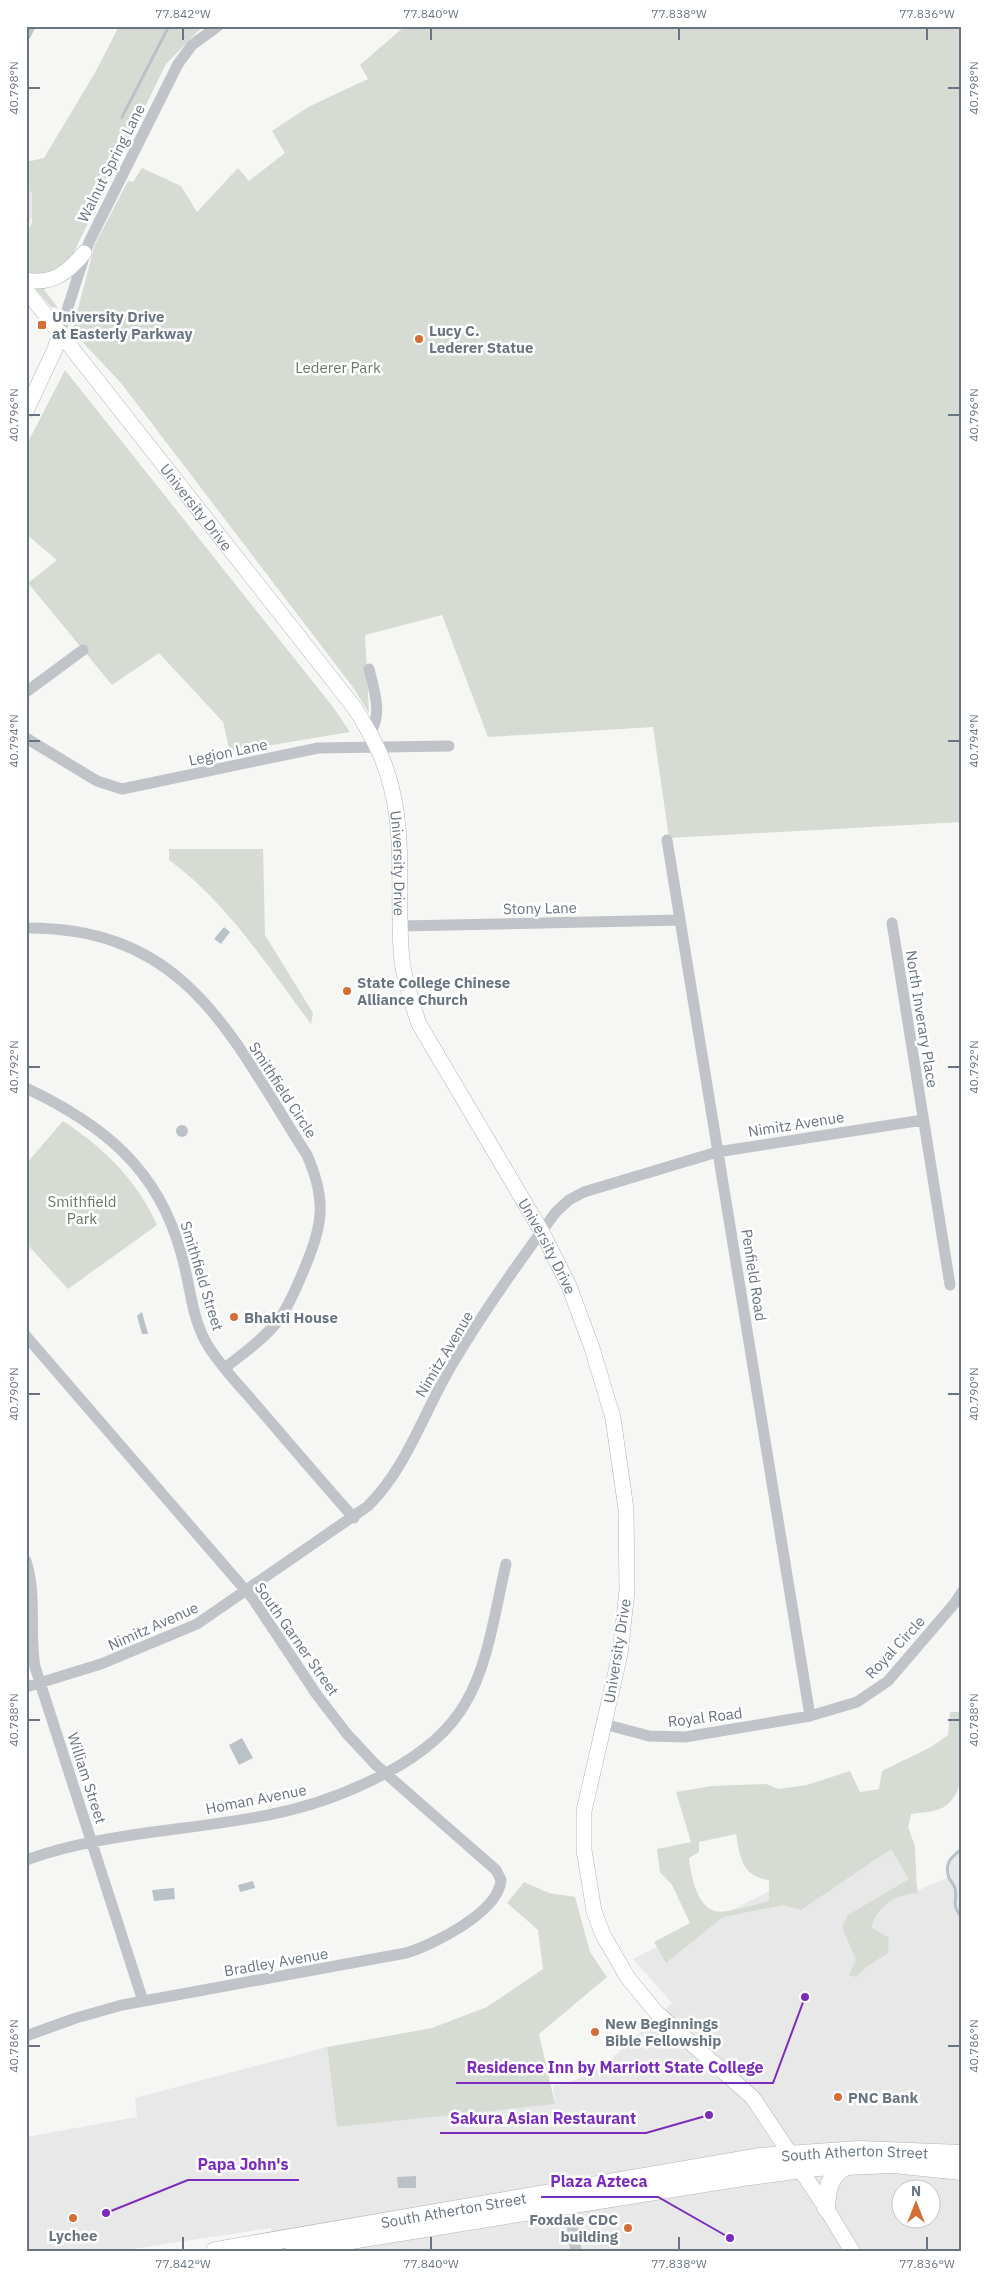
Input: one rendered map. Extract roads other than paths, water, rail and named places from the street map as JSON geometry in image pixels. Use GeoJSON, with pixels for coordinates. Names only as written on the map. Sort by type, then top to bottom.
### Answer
{"type":"FeatureCollection","features":[{"type":"Feature","properties":{"kind":"main road"},"geometry":{"type":"LineString","coordinates":[[26,280],[43,281],[58,277],[68,271],[84,253]]}},
{"type":"Feature","properties":{"kind":"main road","name":"University Drive"},"geometry":{"type":"LineString","coordinates":[[26,290],[354,707],[378,748],[391,786],[398,822],[402,882],[402,962],[407,990],[419,1024],[542,1232],[569,1286],[592,1348],[610,1409],[620,1460],[626,1509],[627,1591],[620,1654],[584,1811],[584,1850],[590,1897],[603,1935],[625,1974],[642,1996],[670,2024],[744,2088],[762,2110],[852,2251]]}},
{"type":"Feature","properties":{"kind":"main road"},"geometry":{"type":"LineString","coordinates":[[26,411],[55,349],[60,332]]}},
{"type":"Feature","properties":{"kind":"main road","name":"South Atherton Street"},"geometry":{"type":"LineString","coordinates":[[284,2251],[568,2198],[760,2157],[881,2149],[962,2154]]}},
{"type":"Feature","properties":{"kind":"main road","name":"South Atherton Street"},"geometry":{"type":"LineString","coordinates":[[215,2251],[258,2247],[568,2198],[800,2169],[893,2164],[962,2171]]}},
{"type":"Feature","properties":{"kind":"main road"},"geometry":{"type":"LineString","coordinates":[[826,2208],[830,2180],[835,2173],[848,2165]]}},
{"type":"Feature","properties":{"kind":"street"},"geometry":{"type":"LineString","coordinates":[[26,34],[30,26]]}},
{"type":"Feature","properties":{"kind":"street","name":"Walnut Spring Lane"},"geometry":{"type":"LineString","coordinates":[[60,332],[84,253],[182,58],[201,37],[218,26]]}},
{"type":"Feature","properties":{"kind":"street"},"geometry":{"type":"LineString","coordinates":[[26,692],[83,650]]}},
{"type":"Feature","properties":{"kind":"street"},"geometry":{"type":"LineString","coordinates":[[369,669],[377,709],[374,727],[370,733]]}},
{"type":"Feature","properties":{"kind":"street","name":"Legion Lane"},"geometry":{"type":"LineString","coordinates":[[26,738],[98,781],[122,788],[318,748],[448,746]]}},
{"type":"Feature","properties":{"kind":"street","name":"Penfield Road"},"geometry":{"type":"LineString","coordinates":[[667,840],[810,1716]]}},
{"type":"Feature","properties":{"kind":"street","name":"Stony Lane"},"geometry":{"type":"LineString","coordinates":[[401,926],[680,920]]}},
{"type":"Feature","properties":{"kind":"street","name":"North Inverary Place"},"geometry":{"type":"LineString","coordinates":[[892,924],[950,1284]]}},
{"type":"Feature","properties":{"kind":"street","name":"Smithfield Circle"},"geometry":{"type":"LineString","coordinates":[[26,928],[60,929],[102,937],[125,945],[169,969],[200,996],[220,1019],[307,1155],[316,1175],[321,1198],[318,1237],[301,1279],[276,1323],[225,1368]]}},
{"type":"Feature","properties":{"kind":"street","name":"Smithfield Street"},"geometry":{"type":"LineString","coordinates":[[26,1088],[65,1106],[91,1123],[116,1144],[145,1176],[173,1227],[200,1330],[213,1354],[354,1518]]}},
{"type":"Feature","properties":{"kind":"street","name":"Nimitz Avenue"},"geometry":{"type":"LineString","coordinates":[[26,1687],[102,1664],[197,1624],[354,1518],[386,1488],[398,1470],[453,1363],[556,1212],[569,1200],[584,1192],[717,1152],[923,1120]]}},
{"type":"Feature","properties":{"kind":"street","name":"South Garner Street"},"geometry":{"type":"LineString","coordinates":[[26,1336],[246,1591],[337,1723],[366,1755],[500,1875]]}},
{"type":"Feature","properties":{"kind":"street","name":"William Street"},"geometry":{"type":"LineString","coordinates":[[26,1561],[32,1591],[32,1648],[40,1683],[143,2001]]}},
{"type":"Feature","properties":{"kind":"street","name":"Homan Avenue"},"geometry":{"type":"LineString","coordinates":[[26,1860],[91,1842],[268,1815],[330,1798],[407,1762],[437,1739],[467,1702],[482,1661],[506,1564]]}},
{"type":"Feature","properties":{"kind":"street","name":"Royal Circle"},"geometry":{"type":"LineString","coordinates":[[810,1716],[857,1702],[888,1681],[954,1604],[962,1592]]}},
{"type":"Feature","properties":{"kind":"street","name":"Royal Road"},"geometry":{"type":"LineString","coordinates":[[604,1724],[649,1736],[669,1738],[810,1716]]}},
{"type":"Feature","properties":{"kind":"street","name":"Bradley Avenue"},"geometry":{"type":"LineString","coordinates":[[26,2036],[76,2018],[143,2001],[406,1954],[466,1924],[480,1912],[499,1889],[500,1875]]}},
{"type":"Feature","properties":{"kind":"street"},"geometry":{"type":"LineString","coordinates":[[568,2198],[576,2251]]}},
{"type":"Feature","properties":{"kind":"waterway"},"geometry":{"type":"LineString","coordinates":[[122,117],[169,26]]}},
{"type":"Feature","properties":{"kind":"waterway"},"geometry":{"type":"LineString","coordinates":[[962,1849],[952,1858],[947,1868],[949,1878],[955,1888],[955,1905],[962,1918]]}},
{"type":"Feature","properties":{"kind":"waterway"},"geometry":{"type":"LineString","coordinates":[[962,1986],[962,2014]]}},
{"type":"Feature","properties":{"kind":"place","name":"University Drive at Easterly Parkway"},"geometry":{"type":"Point","coordinates":[42,325]}},
{"type":"Feature","properties":{"kind":"place","name":"Lucy C. Lederer Statue"},"geometry":{"type":"Point","coordinates":[419,339]}},
{"type":"Feature","properties":{"kind":"place","name":"State College Chinese Alliance Church"},"geometry":{"type":"Point","coordinates":[347,991]}},
{"type":"Feature","properties":{"kind":"place","name":"Bhakti House"},"geometry":{"type":"Point","coordinates":[234,1317]}},
{"type":"Feature","properties":{"kind":"place","name":"Residence Inn by Marriott State College"},"geometry":{"type":"Point","coordinates":[805,1997]}},
{"type":"Feature","properties":{"kind":"place","name":"New Beginnings Bible Fellowship"},"geometry":{"type":"Point","coordinates":[595,2032]}},
{"type":"Feature","properties":{"kind":"place","name":"PNC Bank"},"geometry":{"type":"Point","coordinates":[838,2097]}},
{"type":"Feature","properties":{"kind":"place","name":"Sakura Asian Restaurant"},"geometry":{"type":"Point","coordinates":[709,2115]}},
{"type":"Feature","properties":{"kind":"place","name":"Papa John's"},"geometry":{"type":"Point","coordinates":[106,2213]}},
{"type":"Feature","properties":{"kind":"place","name":"Lychee"},"geometry":{"type":"Point","coordinates":[73,2218]}},
{"type":"Feature","properties":{"kind":"place","name":"Foxdale CDC building"},"geometry":{"type":"Point","coordinates":[628,2228]}},
{"type":"Feature","properties":{"kind":"place","name":"Plaza Azteca"},"geometry":{"type":"Point","coordinates":[730,2238]}},
{"type":"Feature","properties":{"kind":"park label","name":"Lederer Park"},"geometry":{"type":"Point","coordinates":[338,367]}},
{"type":"Feature","properties":{"kind":"park label","name":"Smithfield Park"},"geometry":{"type":"Point","coordinates":[82,1210]}}]}
